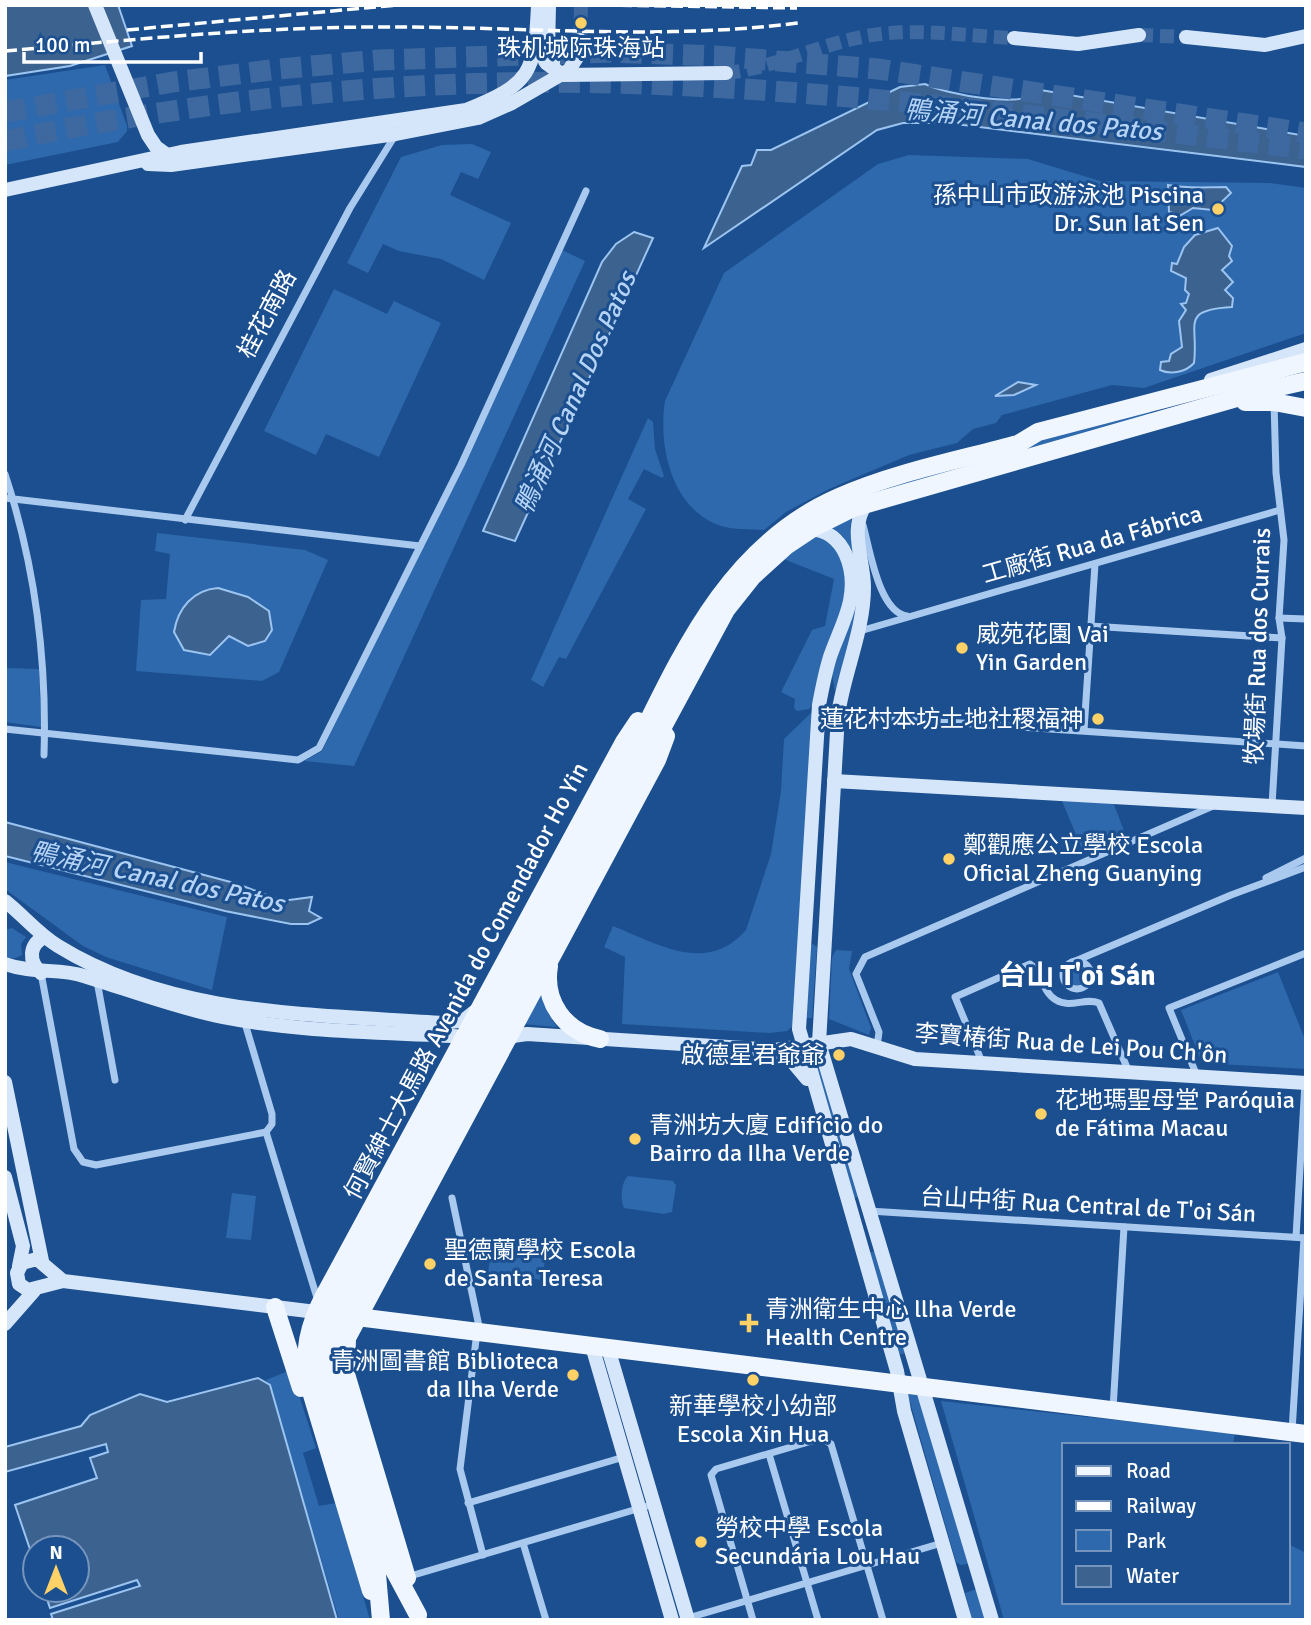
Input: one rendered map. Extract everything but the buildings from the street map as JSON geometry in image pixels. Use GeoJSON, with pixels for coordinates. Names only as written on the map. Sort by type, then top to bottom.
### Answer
{"type":"FeatureCollection","features":[{"type":"Feature","properties":{"kind":"main road"},"geometry":{"type":"LineString","coordinates":[[95,5],[148,135],[169,160]]}},
{"type":"Feature","properties":{"kind":"main road"},"geometry":{"type":"LineString","coordinates":[[169,160],[466,110],[512,88],[529,70],[536,41],[538,5]]}},
{"type":"Feature","properties":{"kind":"main road"},"geometry":{"type":"LineString","coordinates":[[549,5],[548,51],[563,75]]}},
{"type":"Feature","properties":{"kind":"main road"},"geometry":{"type":"LineString","coordinates":[[1014,38],[1078,44],[1139,35]]}},
{"type":"Feature","properties":{"kind":"main road"},"geometry":{"type":"LineString","coordinates":[[1186,37],[1265,45],[1306,36]]}},
{"type":"Feature","properties":{"kind":"main road"},"geometry":{"type":"LineString","coordinates":[[536,41],[546,63],[563,75],[726,73]]}},
{"type":"Feature","properties":{"kind":"main road"},"geometry":{"type":"LineString","coordinates":[[5,190],[130,163],[396,134],[491,113],[563,75],[574,64],[580,42],[582,62],[590,72],[597,75]]}},
{"type":"Feature","properties":{"kind":"main road"},"geometry":{"type":"LineString","coordinates":[[130,163],[144,150],[148,135]]}},
{"type":"Feature","properties":{"kind":"main road"},"geometry":{"type":"LineString","coordinates":[[1157,400],[1257,362],[1306,349]]}},
{"type":"Feature","properties":{"kind":"main road","name":"何賢紳士大馬路 Avenida do Comendador Ho Yin"},"geometry":{"type":"LineString","coordinates":[[382,1561],[332,1371],[332,1350],[337,1329],[727,583],[759,549],[795,520],[858,489],[1018,444],[1038,432],[1306,362]]}},
{"type":"Feature","properties":{"kind":"main road","name":"何賢紳士大馬路 Avenida do Comendador Ho Yin"},"geometry":{"type":"LineString","coordinates":[[327,1445],[316,1408],[306,1357],[309,1330],[318,1308],[624,742],[676,682],[739,593],[777,553],[811,529],[863,509],[1261,391],[1306,381]]}},
{"type":"Feature","properties":{"kind":"main road"},"geometry":{"type":"LineString","coordinates":[[1018,444],[1054,437],[1239,387],[1268,384],[1306,388]]}},
{"type":"Feature","properties":{"kind":"main road"},"geometry":{"type":"LineString","coordinates":[[1213,407],[1247,402],[1274,402],[1306,408]]}},
{"type":"Feature","properties":{"kind":"main road"},"geometry":{"type":"LineString","coordinates":[[863,509],[857,529],[864,592],[859,631],[846,671],[838,715],[819,1044],[992,1620]]}},
{"type":"Feature","properties":{"kind":"main road"},"geometry":{"type":"LineString","coordinates":[[811,529],[826,533],[838,542],[848,561],[852,579],[849,604],[825,676],[818,714],[799,1029],[801,1046],[965,1620]]}},
{"type":"Feature","properties":{"kind":"main road"},"geometry":{"type":"LineString","coordinates":[[825,676],[838,715]]}},
{"type":"Feature","properties":{"kind":"main road","name":"何賢紳士大馬路 Avenida do Comendador Ho Yin"},"geometry":{"type":"LineString","coordinates":[[419,1618],[353,1397],[344,1356],[347,1338],[657,760],[676,682]]}},
{"type":"Feature","properties":{"kind":"main road"},"geometry":{"type":"LineString","coordinates":[[808,880],[818,852],[823,789],[834,781],[1306,808]]}},
{"type":"Feature","properties":{"kind":"main road"},"geometry":{"type":"LineString","coordinates":[[539,898],[566,865],[580,866],[586,870],[591,884]]}},
{"type":"Feature","properties":{"kind":"main road"},"geometry":{"type":"LineString","coordinates":[[5,901],[44,937],[85,960],[130,979],[225,1005],[274,1012],[444,1023],[464,1020],[481,1005]]}},
{"type":"Feature","properties":{"kind":"main road"},"geometry":{"type":"LineString","coordinates":[[805,933],[824,934]]}},
{"type":"Feature","properties":{"kind":"main road"},"geometry":{"type":"LineString","coordinates":[[38,972],[32,953],[37,942],[44,937]]}},
{"type":"Feature","properties":{"kind":"main road"},"geometry":{"type":"LineString","coordinates":[[510,952],[514,965],[527,972],[541,964],[558,944]]}},
{"type":"Feature","properties":{"kind":"main road"},"geometry":{"type":"LineString","coordinates":[[558,944],[547,978],[554,1006],[573,1028],[600,1039]]}},
{"type":"Feature","properties":{"kind":"main road"},"geometry":{"type":"LineString","coordinates":[[5,964],[38,972]]}},
{"type":"Feature","properties":{"kind":"main road"},"geometry":{"type":"LineString","coordinates":[[5,975],[38,972],[81,975],[174,1006],[244,1020],[464,1037],[492,1034],[519,1016]]}},
{"type":"Feature","properties":{"kind":"main road","name":"李寶椿街 Rua de Lei Pou Ch'ôn"},"geometry":{"type":"LineString","coordinates":[[504,1044],[518,1035],[775,1050],[851,1039],[915,1059],[1305,1083]]}},
{"type":"Feature","properties":{"kind":"main road"},"geometry":{"type":"LineString","coordinates":[[775,1050],[791,1060],[814,1088]]}},
{"type":"Feature","properties":{"kind":"main road"},"geometry":{"type":"LineString","coordinates":[[6,1096],[49,1279],[10,1320]]}},
{"type":"Feature","properties":{"kind":"main road"},"geometry":{"type":"LineString","coordinates":[[410,1137],[430,1107],[438,1102],[451,1104],[460,1115],[461,1123]]}},
{"type":"Feature","properties":{"kind":"main road"},"geometry":{"type":"LineString","coordinates":[[841,1180],[858,1175]]}},
{"type":"Feature","properties":{"kind":"main road"},"geometry":{"type":"LineString","coordinates":[[5,1177],[23,1246],[18,1268],[20,1306],[10,1320]]}},
{"type":"Feature","properties":{"kind":"main road"},"geometry":{"type":"LineString","coordinates":[[381,1191],[391,1209],[405,1212],[432,1177]]}},
{"type":"Feature","properties":{"kind":"main road"},"geometry":{"type":"LineString","coordinates":[[864,1259],[864,1246],[873,1228]]}},
{"type":"Feature","properties":{"kind":"main road"},"geometry":{"type":"LineString","coordinates":[[18,1268],[26,1260],[45,1265],[63,1281]]}},
{"type":"Feature","properties":{"kind":"main road"},"geometry":{"type":"LineString","coordinates":[[336,1273],[335,1295],[339,1304],[357,1317]]}},
{"type":"Feature","properties":{"kind":"main road"},"geometry":{"type":"LineString","coordinates":[[19,1284],[39,1289],[63,1281],[275,1307],[318,1308],[357,1317],[1299,1433]]}},
{"type":"Feature","properties":{"kind":"main road"},"geometry":{"type":"LineString","coordinates":[[275,1307],[307,1408],[327,1445],[380,1620]]}},
{"type":"Feature","properties":{"kind":"main road"},"geometry":{"type":"LineString","coordinates":[[600,1347],[624,1457],[647,1507]]}},
{"type":"Feature","properties":{"kind":"main road"},"geometry":{"type":"LineString","coordinates":[[600,1347],[682,1619]]}},
{"type":"Feature","properties":{"kind":"main road"},"geometry":{"type":"LineString","coordinates":[[316,1408],[317,1397],[327,1387],[346,1388],[353,1397]]}},
{"type":"Feature","properties":{"kind":"main road"},"geometry":{"type":"LineString","coordinates":[[382,1561],[419,1618]]}},
{"type":"Feature","properties":{"kind":"main road"},"geometry":{"type":"LineString","coordinates":[[380,1620],[382,1561]]}},
{"type":"Feature","properties":{"kind":"main road"},"geometry":{"type":"LineString","coordinates":[[958,1594],[966,1587],[982,1587]]}},
{"type":"Feature","properties":{"kind":"street","name":"桂花南路"},"geometry":{"type":"LineString","coordinates":[[185,520],[349,208],[405,121]]}},
{"type":"Feature","properties":{"kind":"street"},"geometry":{"type":"LineString","coordinates":[[5,729],[298,760],[319,748],[461,465],[586,191]]}},
{"type":"Feature","properties":{"kind":"street","name":"牧場街 Rua dos Currais"},"geometry":{"type":"LineString","coordinates":[[1272,806],[1282,638],[1279,618],[1284,541],[1274,402]]}},
{"type":"Feature","properties":{"kind":"street"},"geometry":{"type":"LineString","coordinates":[[5,474],[9,498],[34,582],[46,704],[44,755]]}},
{"type":"Feature","properties":{"kind":"street"},"geometry":{"type":"LineString","coordinates":[[9,498],[420,546]]}},
{"type":"Feature","properties":{"kind":"street"},"geometry":{"type":"LineString","coordinates":[[863,509],[886,602],[897,613],[915,615]]}},
{"type":"Feature","properties":{"kind":"street","name":"工廠街 Rua da Fábrica"},"geometry":{"type":"LineString","coordinates":[[859,631],[1280,510]]}},
{"type":"Feature","properties":{"kind":"street"},"geometry":{"type":"LineString","coordinates":[[1084,730],[1095,564]]}},
{"type":"Feature","properties":{"kind":"street"},"geometry":{"type":"LineString","coordinates":[[1279,618],[1306,619]]}},
{"type":"Feature","properties":{"kind":"street"},"geometry":{"type":"LineString","coordinates":[[1090,626],[1282,638]]}},
{"type":"Feature","properties":{"kind":"street"},"geometry":{"type":"LineString","coordinates":[[838,715],[1306,746]]}},
{"type":"Feature","properties":{"kind":"street"},"geometry":{"type":"LineString","coordinates":[[877,1047],[879,1032],[856,974],[865,957],[1220,803]]}},
{"type":"Feature","properties":{"kind":"street"},"geometry":{"type":"LineString","coordinates":[[1231,895],[1306,858]]}},
{"type":"Feature","properties":{"kind":"street"},"geometry":{"type":"LineString","coordinates":[[1086,1002],[1077,989],[1068,986],[1063,979],[1066,966],[1231,895],[1306,867]]}},
{"type":"Feature","properties":{"kind":"street"},"geometry":{"type":"LineString","coordinates":[[1197,1077],[1169,1008],[1306,953]]}},
{"type":"Feature","properties":{"kind":"street"},"geometry":{"type":"LineString","coordinates":[[1073,962],[1086,965],[1091,973],[1086,986],[1077,989]]}},
{"type":"Feature","properties":{"kind":"street"},"geometry":{"type":"LineString","coordinates":[[982,1063],[955,1002],[958,994],[1030,964],[1050,995],[1069,1004],[1097,1001],[1129,1072]]}},
{"type":"Feature","properties":{"kind":"street"},"geometry":{"type":"LineString","coordinates":[[38,972],[74,1149],[83,1162],[96,1165],[266,1132],[272,1124],[272,1114],[244,1020]]}},
{"type":"Feature","properties":{"kind":"street"},"geometry":{"type":"LineString","coordinates":[[96,980],[115,1080]]}},
{"type":"Feature","properties":{"kind":"street"},"geometry":{"type":"LineString","coordinates":[[1299,1433],[1305,1083]]}},
{"type":"Feature","properties":{"kind":"street"},"geometry":{"type":"LineString","coordinates":[[266,1132],[318,1308]]}},
{"type":"Feature","properties":{"kind":"street"},"geometry":{"type":"LineString","coordinates":[[452,1198],[478,1332],[460,1469],[483,1555]]}},
{"type":"Feature","properties":{"kind":"street","name":"台山中街 Rua Central de T'oi Sán"},"geometry":{"type":"LineString","coordinates":[[868,1211],[1302,1238]]}},
{"type":"Feature","properties":{"kind":"street"},"geometry":{"type":"LineString","coordinates":[[873,1228],[886,1217],[898,1213]]}},
{"type":"Feature","properties":{"kind":"street"},"geometry":{"type":"LineString","coordinates":[[1113,1410],[1124,1227]]}},
{"type":"Feature","properties":{"kind":"street"},"geometry":{"type":"LineString","coordinates":[[753,1620],[711,1479],[712,1472],[828,1439],[883,1620]]}},
{"type":"Feature","properties":{"kind":"street"},"geometry":{"type":"LineString","coordinates":[[769,1454],[818,1620]]}},
{"type":"Feature","properties":{"kind":"street"},"geometry":{"type":"LineString","coordinates":[[468,1503],[624,1457]]}},
{"type":"Feature","properties":{"kind":"street"},"geometry":{"type":"LineString","coordinates":[[407,1577],[647,1507]]}},
{"type":"Feature","properties":{"kind":"street"},"geometry":{"type":"LineString","coordinates":[[523,1543],[546,1620]]}},
{"type":"Feature","properties":{"kind":"street"},"geometry":{"type":"LineString","coordinates":[[682,1619],[943,1543]]}},
{"type":"Feature","properties":{"kind":"green space"},"geometry":{"type":"Polygon","coordinates":[[[105,65],[127,126],[127,131],[118,142],[5,165],[5,80],[105,65]]]}},
{"type":"Feature","properties":{"kind":"green space"},"geometry":{"type":"Polygon","coordinates":[[[472,144],[491,152],[478,179],[461,172],[450,195],[511,223],[484,280],[441,259],[399,251],[383,244],[368,273],[347,263],[401,157],[442,145],[472,144]]]}},
{"type":"Feature","properties":{"kind":"green space"},"geometry":{"type":"Polygon","coordinates":[[[909,155],[1028,159],[1100,181],[1270,183],[1306,188],[1306,333],[1144,388],[1112,385],[1002,415],[996,423],[973,429],[957,443],[909,455],[829,489],[786,512],[764,530],[721,526],[704,518],[690,506],[679,491],[666,456],[663,419],[665,401],[724,273],[878,164],[909,155]]]}},
{"type":"Feature","properties":{"kind":"green space"},"geometry":{"type":"Polygon","coordinates":[[[562,250],[585,261],[354,766],[304,761],[322,751],[562,250]]]}},
{"type":"Feature","properties":{"kind":"green space"},"geometry":{"type":"Polygon","coordinates":[[[334,289],[387,314],[394,301],[441,323],[379,457],[326,434],[316,455],[264,431],[334,289]]]}},
{"type":"Feature","properties":{"kind":"green space"},"geometry":{"type":"Polygon","coordinates":[[[1149,407],[1151,414],[847,503],[798,528],[746,573],[710,629],[654,732],[650,732],[661,708],[731,589],[769,547],[792,529],[819,512],[850,498],[1149,407]]]}},
{"type":"Feature","properties":{"kind":"green space"},"geometry":{"type":"Polygon","coordinates":[[[648,418],[653,422],[655,449],[664,476],[662,478],[644,469],[628,499],[646,509],[566,659],[559,657],[543,687],[531,680],[648,418]]]}},
{"type":"Feature","properties":{"kind":"green space"},"geometry":{"type":"Polygon","coordinates":[[[852,514],[851,532],[859,576],[858,598],[835,692],[832,674],[853,607],[851,552],[843,536],[827,524],[852,514]]]}},
{"type":"Feature","properties":{"kind":"green space"},"geometry":{"type":"Polygon","coordinates":[[[157,533],[305,550],[328,560],[279,672],[262,681],[136,671],[141,600],[166,599],[170,554],[155,551],[157,533]]]}},
{"type":"Feature","properties":{"kind":"green space"},"geometry":{"type":"Polygon","coordinates":[[[811,535],[827,538],[842,556],[848,589],[816,701],[809,709],[797,711],[794,708],[795,699],[781,692],[812,630],[825,626],[834,579],[781,558],[811,535]]]}},
{"type":"Feature","properties":{"kind":"green space"},"geometry":{"type":"Polygon","coordinates":[[[5,668],[39,669],[41,727],[5,722],[5,668]]]}},
{"type":"Feature","properties":{"kind":"green space"},"geometry":{"type":"Polygon","coordinates":[[[813,711],[793,1026],[787,1031],[770,1033],[622,1024],[625,957],[604,947],[613,926],[665,947],[699,953],[715,951],[731,943],[746,930],[771,854],[781,791],[784,739],[813,711]]]}},
{"type":"Feature","properties":{"kind":"green space"},"geometry":{"type":"Polygon","coordinates":[[[1062,801],[1113,802],[1126,836],[1084,854],[1062,801]]]}},
{"type":"Feature","properties":{"kind":"green space"},"geometry":{"type":"Polygon","coordinates":[[[5,862],[227,917],[212,990],[106,957],[83,946],[5,889],[5,862]]]}},
{"type":"Feature","properties":{"kind":"green space"},"geometry":{"type":"Polygon","coordinates":[[[12,928],[26,937],[21,944],[22,955],[5,958],[5,930],[12,928]]]}},
{"type":"Feature","properties":{"kind":"green space"},"geometry":{"type":"Polygon","coordinates":[[[813,944],[817,947],[812,1018],[806,1018],[810,946],[813,944]]]}},
{"type":"Feature","properties":{"kind":"green space"},"geometry":{"type":"Polygon","coordinates":[[[836,950],[852,951],[849,969],[871,1028],[869,1035],[829,1019],[832,957],[836,950]]]}},
{"type":"Feature","properties":{"kind":"green space"},"geometry":{"type":"Polygon","coordinates":[[[1077,962],[1086,966],[1090,975],[1086,984],[1077,988],[1068,984],[1064,975],[1068,966],[1077,962]]]}},
{"type":"Feature","properties":{"kind":"green space"},"geometry":{"type":"Polygon","coordinates":[[[1278,972],[1306,1042],[1306,1069],[1202,1063],[1181,1010],[1278,972]]]}},
{"type":"Feature","properties":{"kind":"green space"},"geometry":{"type":"Polygon","coordinates":[[[541,989],[549,1015],[557,1027],[523,1024],[541,989]]]}},
{"type":"Feature","properties":{"kind":"green space"},"geometry":{"type":"Polygon","coordinates":[[[820,1052],[858,1197],[850,1198],[812,1054],[820,1052]]]}},
{"type":"Feature","properties":{"kind":"green space"},"geometry":{"type":"Polygon","coordinates":[[[628,1176],[673,1181],[676,1185],[672,1212],[664,1214],[624,1208],[622,1191],[628,1176]]]}},
{"type":"Feature","properties":{"kind":"green space"},"geometry":{"type":"Polygon","coordinates":[[[232,1193],[256,1196],[251,1240],[226,1238],[232,1193]]]}},
{"type":"Feature","properties":{"kind":"green space"},"geometry":{"type":"Polygon","coordinates":[[[492,1246],[546,1253],[542,1280],[488,1272],[492,1246]]]}},
{"type":"Feature","properties":{"kind":"green space"},"geometry":{"type":"Polygon","coordinates":[[[875,1251],[905,1353],[898,1355],[868,1253],[875,1251]]]}},
{"type":"Feature","properties":{"kind":"green space"},"geometry":{"type":"Polygon","coordinates":[[[291,1370],[316,1448],[303,1453],[319,1506],[336,1503],[370,1620],[339,1620],[270,1385],[266,1380],[291,1370]]]}},
{"type":"Feature","properties":{"kind":"green space"},"geometry":{"type":"Polygon","coordinates":[[[916,1388],[968,1564],[961,1565],[956,1562],[908,1395],[908,1390],[916,1388]]]}},
{"type":"Feature","properties":{"kind":"green space"},"geometry":{"type":"Polygon","coordinates":[[[941,1401],[1235,1433],[1233,1443],[1062,1443],[1062,1604],[1290,1604],[1290,1545],[1306,1553],[1306,1620],[1004,1620],[941,1401]]]}},
{"type":"Feature","properties":{"kind":"green space"},"geometry":{"type":"Polygon","coordinates":[[[977,1589],[987,1620],[972,1620],[965,1593],[977,1589]]]}},
{"type":"Feature","properties":{"kind":"water"},"geometry":{"type":"Polygon","coordinates":[[[5,5],[118,5],[132,46],[70,66],[5,76],[5,5]]]}},
{"type":"Feature","properties":{"kind":"water","name":"鴨涌河 Canal Dos Patos"},"geometry":{"type":"Polygon","coordinates":[[[925,84],[967,96],[1003,100],[1032,96],[1041,90],[1306,136],[1306,167],[947,123],[903,123],[877,130],[704,248],[742,166],[751,165],[757,150],[771,150],[900,87],[925,84]]]}},
{"type":"Feature","properties":{"kind":"water"},"geometry":{"type":"Polygon","coordinates":[[[1168,185],[1226,187],[1231,193],[1213,210],[1193,208],[1176,218],[1174,213],[1169,212],[1168,185]]]}},
{"type":"Feature","properties":{"kind":"water"},"geometry":{"type":"Polygon","coordinates":[[[1218,228],[1232,246],[1229,256],[1232,261],[1222,270],[1233,282],[1225,290],[1233,298],[1232,307],[1215,309],[1198,316],[1194,329],[1194,363],[1183,370],[1164,372],[1160,370],[1161,362],[1169,361],[1171,354],[1182,347],[1179,321],[1186,310],[1181,304],[1186,303],[1189,294],[1185,290],[1186,278],[1171,271],[1172,263],[1177,264],[1184,247],[1195,235],[1218,228]]]}},
{"type":"Feature","properties":{"kind":"water"},"geometry":{"type":"Polygon","coordinates":[[[634,232],[653,238],[515,541],[483,531],[602,262],[616,244],[634,232]]]}},
{"type":"Feature","properties":{"kind":"water"},"geometry":{"type":"Polygon","coordinates":[[[1018,382],[1036,385],[1014,395],[995,396],[1018,382]]]}},
{"type":"Feature","properties":{"kind":"water"},"geometry":{"type":"Polygon","coordinates":[[[218,588],[248,597],[269,611],[272,630],[265,641],[248,646],[229,636],[210,655],[184,650],[174,632],[179,615],[194,596],[218,588]]]}},
{"type":"Feature","properties":{"kind":"water","name":"鴨涌河 Canal dos Patos"},"geometry":{"type":"Polygon","coordinates":[[[5,822],[238,884],[282,901],[312,897],[309,911],[321,918],[308,924],[291,924],[225,911],[5,856],[5,822]]]}},
{"type":"Feature","properties":{"kind":"water"},"geometry":{"type":"Polygon","coordinates":[[[258,1378],[270,1385],[337,1620],[53,1620],[51,1614],[91,1604],[91,1601],[140,1586],[137,1580],[91,1595],[91,1534],[25,1534],[15,1505],[97,1478],[90,1458],[108,1452],[106,1444],[5,1472],[5,1447],[81,1426],[90,1415],[140,1394],[167,1402],[258,1378]]]}},
{"type":"Feature","properties":{"kind":"tunnel"},"geometry":{"type":"LineString","coordinates":[[580,40],[581,5]]}},
{"type":"Feature","properties":{"kind":"tunnel"},"geometry":{"type":"LineString","coordinates":[[726,73],[760,67],[840,42],[876,34],[915,32],[1014,38]]}},
{"type":"Feature","properties":{"kind":"tunnel"},"geometry":{"type":"LineString","coordinates":[[1139,35],[1186,37]]}},
{"type":"Feature","properties":{"kind":"tunnel"},"geometry":{"type":"LineString","coordinates":[[5,112],[173,82],[279,69],[379,60],[611,52],[715,56],[878,69],[1306,133]]}},
{"type":"Feature","properties":{"kind":"tunnel"},"geometry":{"type":"LineString","coordinates":[[5,141],[155,114],[307,94],[536,82],[699,86],[873,99],[1306,149]]}},
{"type":"Feature","properties":{"kind":"railway"},"geometry":{"type":"LineString","coordinates":[[127,30],[397,5]]}},
{"type":"Feature","properties":{"kind":"railway"},"geometry":{"type":"LineString","coordinates":[[603,5],[797,8]]}},
{"type":"Feature","properties":{"kind":"railway"},"geometry":{"type":"LineString","coordinates":[[5,51],[286,29],[432,27],[642,32],[798,23]]}},
{"type":"Feature","properties":{"kind":"place","name":"珠机城际珠海站"},"geometry":{"type":"Point","coordinates":[581,23]}},
{"type":"Feature","properties":{"kind":"place","name":"孫中山市政游泳池 Piscina Dr. Sun Iat Sen"},"geometry":{"type":"Point","coordinates":[1218,209]}},
{"type":"Feature","properties":{"kind":"place","name":"威苑花園 Vai Yin Garden"},"geometry":{"type":"Point","coordinates":[962,648]}},
{"type":"Feature","properties":{"kind":"place","name":"蓮花村本坊土地社稷福神"},"geometry":{"type":"Point","coordinates":[1098,719]}},
{"type":"Feature","properties":{"kind":"place","name":"鄭觀應公立學校 Escola Oficial Zheng Guanying"},"geometry":{"type":"Point","coordinates":[949,859]}},
{"type":"Feature","properties":{"kind":"place","name":"啟德星君爺爺"},"geometry":{"type":"Point","coordinates":[839,1055]}},
{"type":"Feature","properties":{"kind":"place","name":"花地瑪聖母堂 Paróquia de Fátima Macau"},"geometry":{"type":"Point","coordinates":[1041,1114]}},
{"type":"Feature","properties":{"kind":"place","name":"青洲坊大廈 Edifício do Bairro da Ilha Verde"},"geometry":{"type":"Point","coordinates":[635,1139]}},
{"type":"Feature","properties":{"kind":"place","name":"聖德蘭學校 Escola de Santa Teresa"},"geometry":{"type":"Point","coordinates":[430,1264]}},
{"type":"Feature","properties":{"kind":"place","name":"青洲衛生中心 llha Verde Health Centre"},"geometry":{"type":"Point","coordinates":[749,1323]}},
{"type":"Feature","properties":{"kind":"place","name":"青洲圖書館 Biblioteca da Ilha Verde"},"geometry":{"type":"Point","coordinates":[573,1375]}},
{"type":"Feature","properties":{"kind":"place","name":"新華學校小幼部 Escola Xin Hua"},"geometry":{"type":"Point","coordinates":[753,1380]}},
{"type":"Feature","properties":{"kind":"place","name":"勞校中學 Escola Secundária Lou Hau"},"geometry":{"type":"Point","coordinates":[701,1542]}},
{"type":"Feature","properties":{"kind":"district","name":"台山 T'oi Sán"},"geometry":{"type":"Point","coordinates":[1077,976]}}]}
